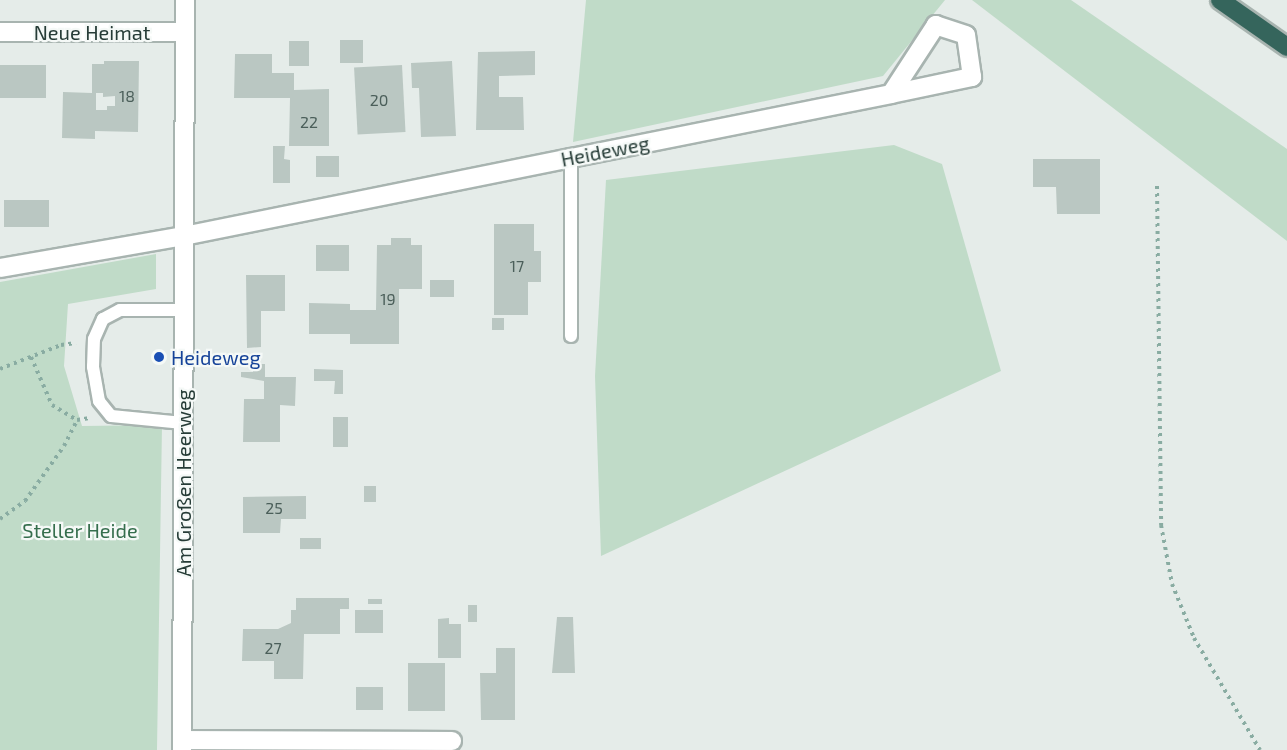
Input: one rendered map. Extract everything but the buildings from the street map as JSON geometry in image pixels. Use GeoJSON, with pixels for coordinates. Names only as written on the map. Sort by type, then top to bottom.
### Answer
{"type":"FeatureCollection","features":[{"type":"Feature","properties":{"kind":"highway"},"geometry":{"type":"LineString","coordinates":[[1220,0],[1287,47]]}},
{"type":"Feature","properties":{"kind":"street","name":"Am Großen Heerweg"},"geometry":{"type":"LineString","coordinates":[[182,745],[185,0]]}},
{"type":"Feature","properties":{"kind":"street","name":"Heideweg"},"geometry":{"type":"LineString","coordinates":[[0,268],[184,236],[891,94],[972,77],[966,35],[936,25],[891,94]]}},
{"type":"Feature","properties":{"kind":"street","name":"Neue Heimat"},"geometry":{"type":"LineString","coordinates":[[0,32],[185,32]]}},
{"type":"Feature","properties":{"kind":"street"},"geometry":{"type":"LineString","coordinates":[[182,745],[452,741]]}},
{"type":"Feature","properties":{"kind":"lane"},"geometry":{"type":"LineString","coordinates":[[571,158],[571,336]]}},
{"type":"Feature","properties":{"kind":"lane"},"geometry":{"type":"LineString","coordinates":[[183,423],[111,416],[99,401],[93,367],[94,339],[104,319],[120,310],[184,310]]}},
{"type":"Feature","properties":{"kind":"path"},"geometry":{"type":"LineString","coordinates":[[1157,186],[1161,525],[1172,584],[1194,638],[1260,750]]}},
{"type":"Feature","properties":{"kind":"path"},"geometry":{"type":"LineString","coordinates":[[0,369],[61,345],[94,339]]}},
{"type":"Feature","properties":{"kind":"path"},"geometry":{"type":"LineString","coordinates":[[31,357],[52,405],[77,420],[111,416]]}},
{"type":"Feature","properties":{"kind":"path"},"geometry":{"type":"LineString","coordinates":[[0,519],[25,501],[64,446],[77,420]]}},
{"type":"Feature","properties":{"kind":"green space"},"geometry":{"type":"Polygon","coordinates":[[[586,0],[945,0],[883,76],[573,142],[586,0]]]}},
{"type":"Feature","properties":{"kind":"green space"},"geometry":{"type":"Polygon","coordinates":[[[972,0],[1071,0],[1287,149],[1287,241],[972,0]]]}},
{"type":"Feature","properties":{"kind":"green space"},"geometry":{"type":"Polygon","coordinates":[[[894,145],[942,164],[1001,371],[601,556],[595,376],[606,180],[894,145]]]}},
{"type":"Feature","properties":{"kind":"green space","name":"Steller Heide"},"geometry":{"type":"Polygon","coordinates":[[[156,254],[156,289],[68,304],[64,366],[82,426],[162,425],[157,750],[0,750],[0,282],[156,254]]]}},
{"type":"Feature","properties":{"kind":"place","name":"Heideweg"},"geometry":{"type":"Point","coordinates":[159,357]}}]}
